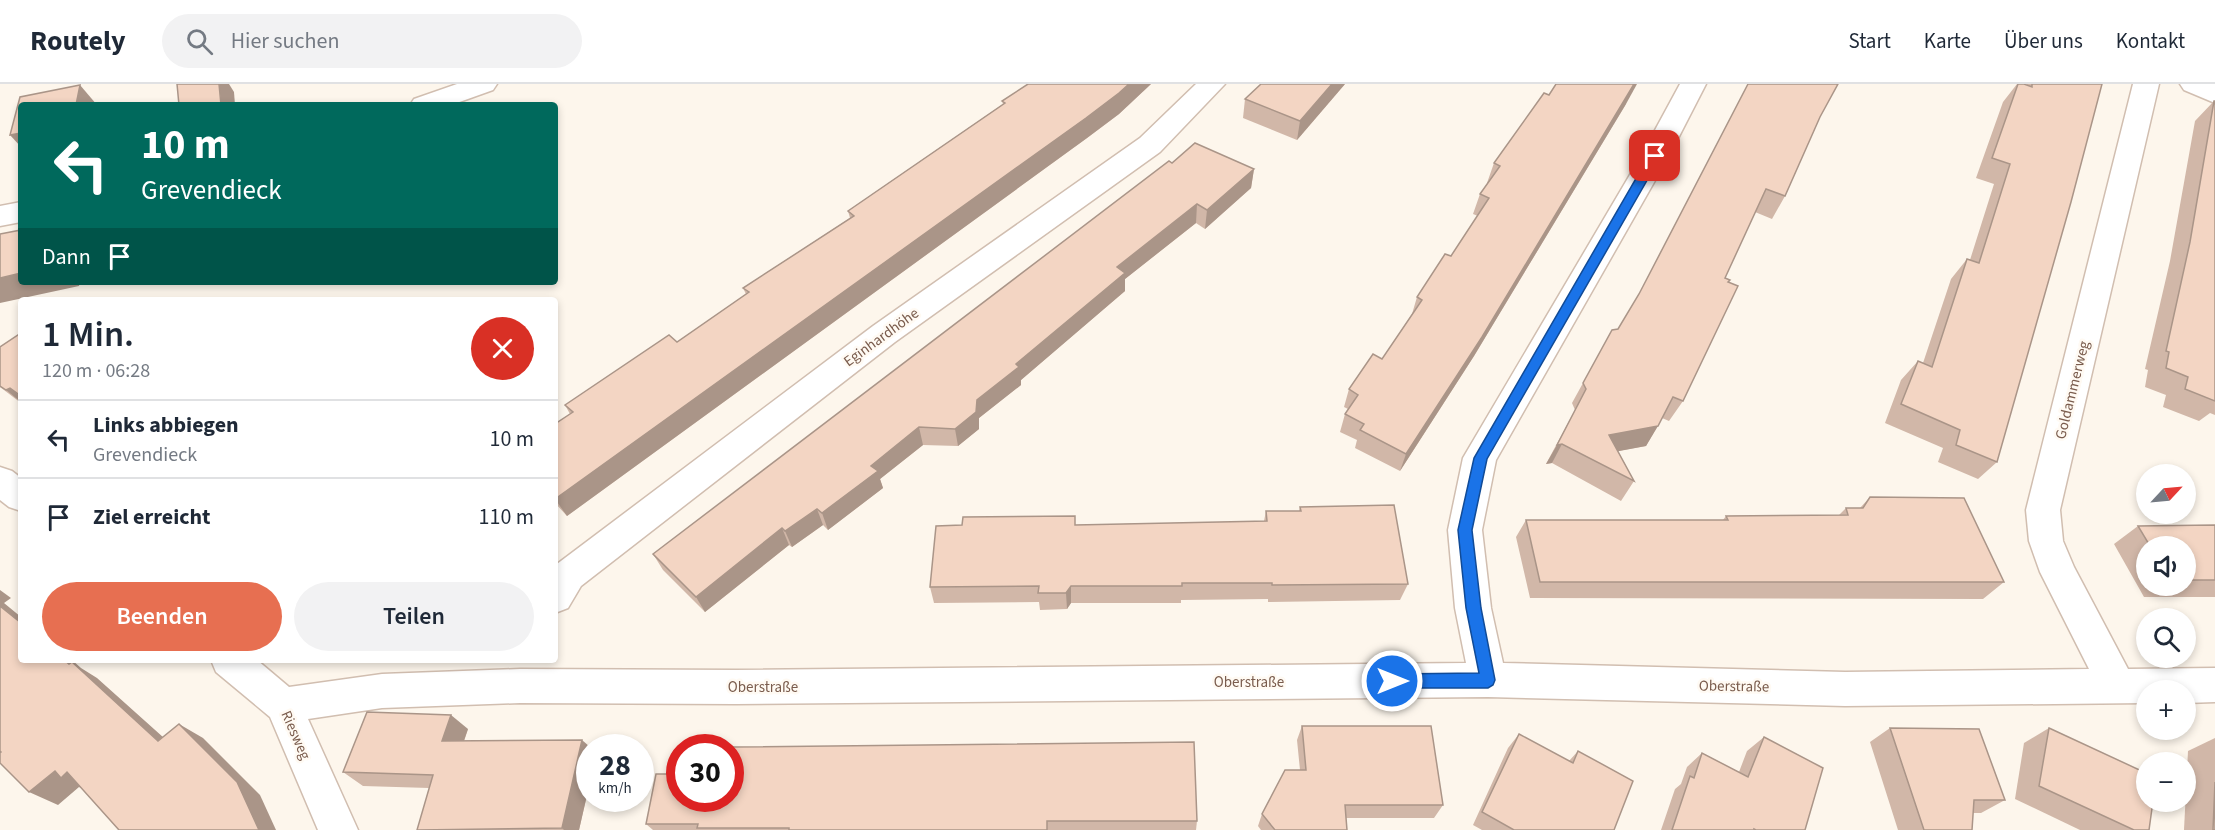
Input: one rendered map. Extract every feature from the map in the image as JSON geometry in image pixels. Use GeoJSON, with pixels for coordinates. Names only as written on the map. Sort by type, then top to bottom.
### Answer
{"type":"FeatureCollection","features":[{"type":"Feature","properties":{"kind":"street"},"geometry":{"type":"LineString","coordinates":[[432,102],[484,84]]}},
{"type":"Feature","properties":{"kind":"street","name":"Eginhardhöhe"},"geometry":{"type":"LineString","coordinates":[[558,592],[569,575],[865,348],[1150,145],[1212,84]]}},
{"type":"Feature","properties":{"kind":"street"},"geometry":{"type":"LineString","coordinates":[[1488,680],[1473,608],[1465,530],[1480,458],[1655,156],[1693,84]]}},
{"type":"Feature","properties":{"kind":"street","name":"Goldammerweg"},"geometry":{"type":"LineString","coordinates":[[2117,686],[2058,572],[2046,541],[2043,510],[2146,84]]}},
{"type":"Feature","properties":{"kind":"street"},"geometry":{"type":"LineString","coordinates":[[2193,84],[2215,94]]}},
{"type":"Feature","properties":{"kind":"street"},"geometry":{"type":"LineString","coordinates":[[0,216],[18,213]]}},
{"type":"Feature","properties":{"kind":"street"},"geometry":{"type":"LineString","coordinates":[[0,481],[18,495]]}},
{"type":"Feature","properties":{"kind":"street","name":"Riesweg"},"geometry":{"type":"LineString","coordinates":[[233,663],[283,705],[338,830]]}},
{"type":"Feature","properties":{"kind":"street","name":"Oberstraße"},"geometry":{"type":"LineString","coordinates":[[283,705],[524,673],[736,687],[1488,680],[1845,689],[2215,685]]}},
{"type":"Feature","properties":{"kind":"building"},"geometry":{"type":"Polygon","coordinates":[[[177,84],[219,84],[221,102],[179,102],[177,84]]]}},
{"type":"Feature","properties":{"kind":"building"},"geometry":{"type":"Polygon","coordinates":[[[1028,84],[1129,84],[1086,118],[558,497],[558,422],[573,412],[565,405],[669,335],[677,342],[749,292],[743,288],[854,216],[848,211],[1005,103],[1002,101],[1028,84]]]}},
{"type":"Feature","properties":{"kind":"building"},"geometry":{"type":"Polygon","coordinates":[[[1261,84],[1332,84],[1300,121],[1245,99],[1261,84]]]}},
{"type":"Feature","properties":{"kind":"building"},"geometry":{"type":"Polygon","coordinates":[[[1556,84],[1634,84],[1482,337],[1406,454],[1360,430],[1364,424],[1345,414],[1358,395],[1349,389],[1373,354],[1382,359],[1422,300],[1417,297],[1445,254],[1451,256],[1489,198],[1480,194],[1500,166],[1494,163],[1544,93],[1549,95],[1556,84]]]}},
{"type":"Feature","properties":{"kind":"building"},"geometry":{"type":"Polygon","coordinates":[[[1748,84],[1838,84],[1820,117],[1785,196],[1766,189],[1725,278],[1730,280],[1728,282],[1738,286],[1683,401],[1673,397],[1658,426],[1609,435],[1634,481],[1562,444],[1557,445],[1586,389],[1583,383],[1612,330],[1618,329],[1639,294],[1748,84]]]}},
{"type":"Feature","properties":{"kind":"building"},"geometry":{"type":"Polygon","coordinates":[[[2018,84],[2032,87],[2032,84],[2102,84],[1997,462],[1956,445],[1960,430],[1901,404],[1918,361],[1932,367],[1967,259],[1979,263],[2010,164],[1992,158],[2018,84]]]}},
{"type":"Feature","properties":{"kind":"building"},"geometry":{"type":"Polygon","coordinates":[[[80,85],[77,102],[19,102],[20,97],[80,85]]]}},
{"type":"Feature","properties":{"kind":"building"},"geometry":{"type":"Polygon","coordinates":[[[2214,101],[2215,401],[2185,389],[2188,377],[2166,368],[2169,352],[2166,351],[2190,242],[2214,101]]]}},
{"type":"Feature","properties":{"kind":"building"},"geometry":{"type":"Polygon","coordinates":[[[18,105],[18,134],[10,135],[18,105]]]}},
{"type":"Feature","properties":{"kind":"building"},"geometry":{"type":"Polygon","coordinates":[[[1195,143],[1254,169],[1207,210],[1197,204],[1117,267],[1125,273],[1016,364],[1019,367],[977,400],[976,412],[955,429],[919,427],[871,466],[878,471],[822,513],[817,509],[785,531],[782,528],[696,597],[653,554],[1169,161],[1172,163],[1195,143]]]}},
{"type":"Feature","properties":{"kind":"building"},"geometry":{"type":"Polygon","coordinates":[[[18,231],[18,274],[0,278],[0,234],[18,231]]]}},
{"type":"Feature","properties":{"kind":"building"},"geometry":{"type":"Polygon","coordinates":[[[18,335],[18,394],[10,388],[6,390],[0,386],[0,347],[18,335]]]}},
{"type":"Feature","properties":{"kind":"building"},"geometry":{"type":"Polygon","coordinates":[[[1870,497],[1964,498],[2004,582],[1540,582],[1526,520],[1728,520],[1726,516],[1848,515],[1846,508],[1863,508],[1870,497]]]}},
{"type":"Feature","properties":{"kind":"building"},"geometry":{"type":"Polygon","coordinates":[[[1394,505],[1408,584],[1182,583],[1182,586],[1071,586],[1066,593],[1038,593],[1039,586],[930,587],[936,526],[962,525],[963,517],[1075,516],[1075,525],[1267,521],[1266,511],[1301,511],[1300,507],[1394,505]]]}},
{"type":"Feature","properties":{"kind":"building"},"geometry":{"type":"Polygon","coordinates":[[[2215,525],[2215,580],[2196,580],[2196,536],[2144,536],[2138,526],[2215,525]]]}},
{"type":"Feature","properties":{"kind":"building"},"geometry":{"type":"Polygon","coordinates":[[[0,606],[18,621],[18,663],[73,663],[158,741],[179,724],[237,782],[259,830],[119,830],[67,772],[61,778],[55,771],[29,792],[0,763],[0,606]]]}},
{"type":"Feature","properties":{"kind":"building"},"geometry":{"type":"Polygon","coordinates":[[[367,712],[451,715],[442,741],[576,740],[576,766],[562,828],[417,830],[433,775],[343,772],[367,712]]]}},
{"type":"Feature","properties":{"kind":"building"},"geometry":{"type":"Polygon","coordinates":[[[1302,726],[1431,726],[1443,805],[1345,805],[1347,830],[1275,830],[1262,814],[1285,770],[1306,770],[1302,726]]]}},
{"type":"Feature","properties":{"kind":"building"},"geometry":{"type":"Polygon","coordinates":[[[1890,728],[1979,729],[2005,800],[1974,800],[1972,830],[1924,830],[1890,728]]]}},
{"type":"Feature","properties":{"kind":"building"},"geometry":{"type":"Polygon","coordinates":[[[2049,728],[2136,768],[2136,812],[2151,812],[2149,830],[2134,830],[2039,786],[2049,728]]]}},
{"type":"Feature","properties":{"kind":"building"},"geometry":{"type":"Polygon","coordinates":[[[1519,734],[1573,763],[1578,751],[1633,781],[1614,830],[1514,830],[1482,812],[1519,734]]]}},
{"type":"Feature","properties":{"kind":"building"},"geometry":{"type":"Polygon","coordinates":[[[1764,737],[1823,768],[1805,830],[1672,830],[1690,776],[1694,778],[1702,753],[1748,777],[1764,737]]]}},
{"type":"Feature","properties":{"kind":"building"},"geometry":{"type":"Polygon","coordinates":[[[1194,742],[1197,821],[1047,821],[1047,830],[789,830],[789,828],[697,828],[698,824],[646,824],[648,812],[654,812],[656,774],[666,774],[666,812],[744,812],[744,747],[1194,742]]]}},
{"type":"Feature","properties":{"kind":"building"},"geometry":{"type":"Polygon","coordinates":[[[2215,782],[2215,830],[2213,830],[2215,782]]]}},
{"type":"Feature","properties":{"kind":"route"},"geometry":{"type":"LineString","coordinates":[[1392,681],[1488,680],[1473,608],[1465,530],[1480,458],[1655,156]]}}]}
